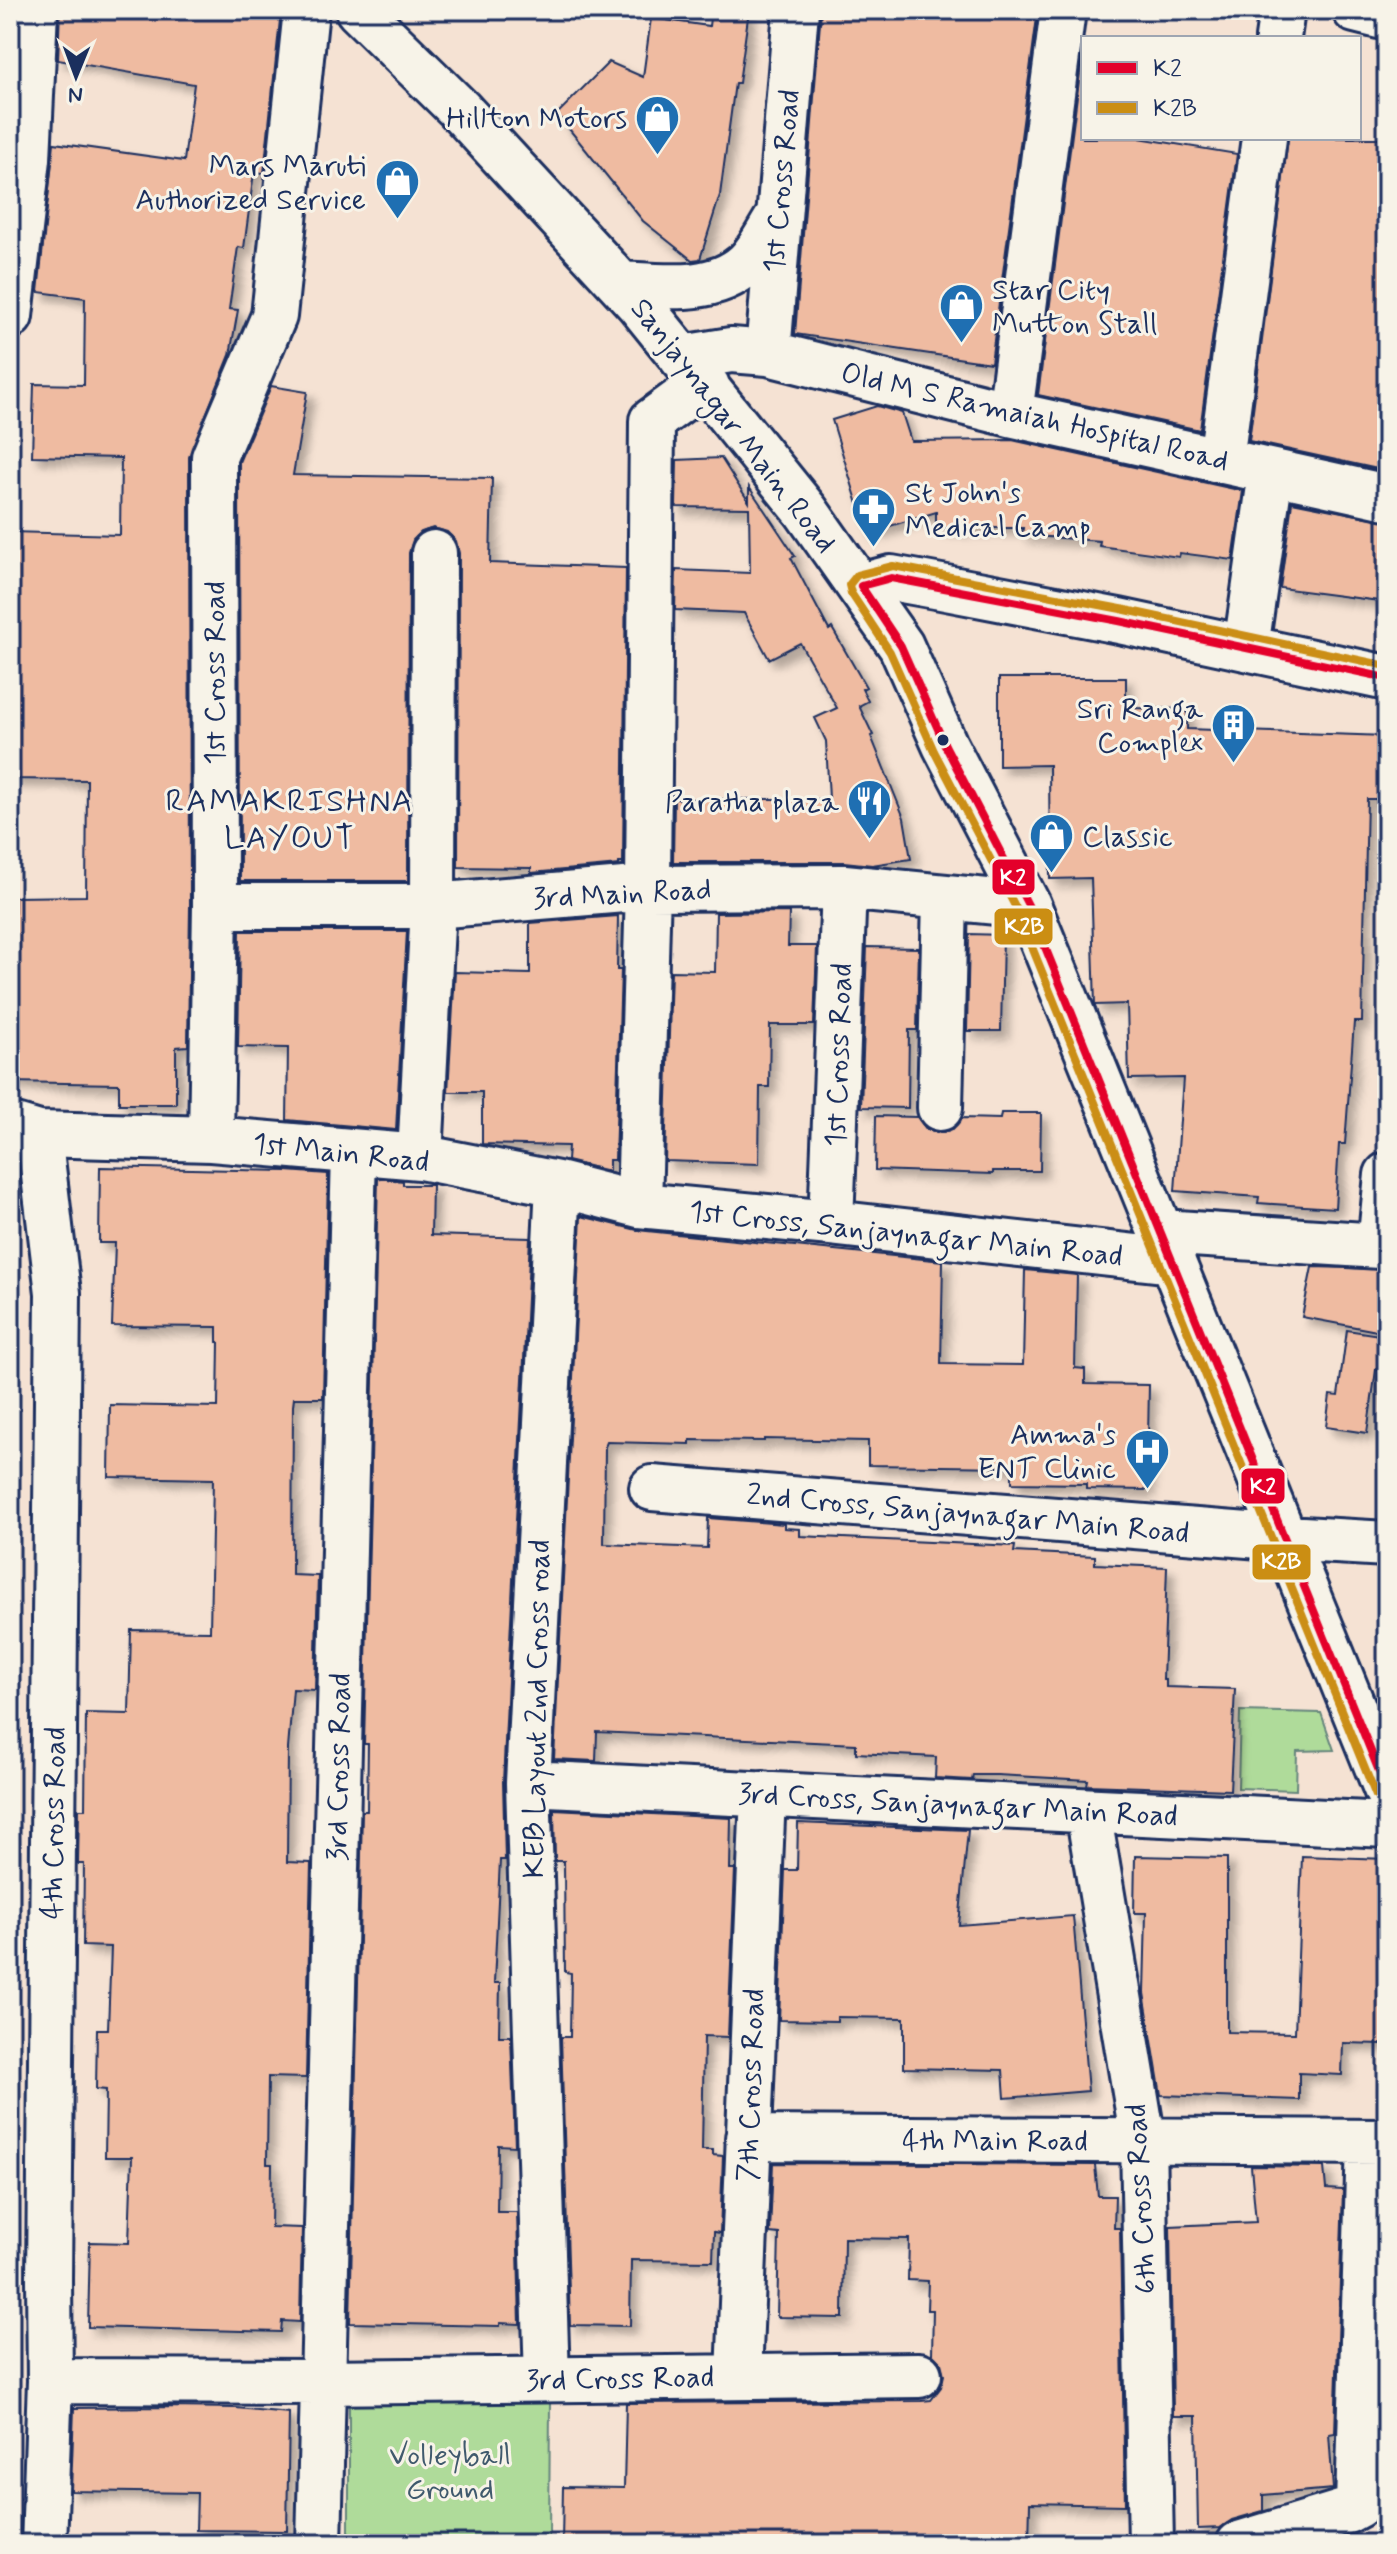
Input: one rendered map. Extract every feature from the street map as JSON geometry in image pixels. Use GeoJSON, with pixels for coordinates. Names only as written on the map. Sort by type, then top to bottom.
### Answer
{"type":"FeatureCollection","features":[{"type":"Feature","properties":{"kind":"street"},"geometry":{"type":"LineString","coordinates":[[10,316],[28,159],[35,10]]}},
{"type":"Feature","properties":{"kind":"street","name":"1st Cross Road"},"geometry":{"type":"LineString","coordinates":[[211,1139],[215,906],[214,457],[274,316],[306,10]]}},
{"type":"Feature","properties":{"kind":"street","name":"Sanjaynagar Main Road"},"geometry":{"type":"LineString","coordinates":[[358,10],[459,109],[621,284],[806,511],[901,646],[945,745],[1028,905],[1387,1791]]}},
{"type":"Feature","properties":{"kind":"street","name":"1st Cross Road"},"geometry":{"type":"LineString","coordinates":[[768,353],[796,10]]}},
{"type":"Feature","properties":{"kind":"street"},"geometry":{"type":"LineString","coordinates":[[1010,414],[1063,10]]}},
{"type":"Feature","properties":{"kind":"street"},"geometry":{"type":"LineString","coordinates":[[1278,36],[1282,10]]}},
{"type":"Feature","properties":{"kind":"street"},"geometry":{"type":"LineString","coordinates":[[1355,10],[1387,18]]}},
{"type":"Feature","properties":{"kind":"street"},"geometry":{"type":"LineString","coordinates":[[1221,460],[1264,140]]}},
{"type":"Feature","properties":{"kind":"street"},"geometry":{"type":"LineString","coordinates":[[621,284],[678,286],[725,278],[748,263],[778,217]]}},
{"type":"Feature","properties":{"kind":"street","name":"Old M S Ramaiah Hospital Road"},"geometry":{"type":"LineString","coordinates":[[695,372],[731,350],[768,353],[1010,414],[1387,497]]}},
{"type":"Feature","properties":{"kind":"street"},"geometry":{"type":"LineString","coordinates":[[639,1205],[648,888],[652,421],[682,399],[695,372]]}},
{"type":"Feature","properties":{"kind":"street"},"geometry":{"type":"LineString","coordinates":[[1246,648],[1271,472]]}},
{"type":"Feature","properties":{"kind":"street"},"geometry":{"type":"LineString","coordinates":[[420,1157],[433,906],[434,553]]}},
{"type":"Feature","properties":{"kind":"street"},"geometry":{"type":"LineString","coordinates":[[861,586],[891,578],[1119,621],[1387,678]]}},
{"type":"Feature","properties":{"kind":"street","name":"1st Cross Road"},"geometry":{"type":"LineString","coordinates":[[831,1223],[844,887]]}},
{"type":"Feature","properties":{"kind":"street","name":"3rd Main Road"},"geometry":{"type":"LineString","coordinates":[[215,906],[433,906],[648,888],[844,887],[1028,905]]}},
{"type":"Feature","properties":{"kind":"street"},"geometry":{"type":"LineString","coordinates":[[940,1108],[945,898]]}},
{"type":"Feature","properties":{"kind":"street","name":"1st Main Road"},"geometry":{"type":"LineString","coordinates":[[24,1130],[211,1139],[420,1157],[558,1184],[639,1205]]}},
{"type":"Feature","properties":{"kind":"street","name":"4th Cross Road"},"geometry":{"type":"LineString","coordinates":[[24,1130],[58,1293],[50,2381],[44,2544]]}},
{"type":"Feature","properties":{"kind":"street","name":"3rd Cross Road"},"geometry":{"type":"LineString","coordinates":[[319,2544],[354,1152]]}},
{"type":"Feature","properties":{"kind":"street","name":"1st Cross, Sanjaynagar Main Road"},"geometry":{"type":"LineString","coordinates":[[639,1205],[831,1223],[1167,1247],[1380,1246],[1387,1175]]}},
{"type":"Feature","properties":{"kind":"street","name":"KEB Layout 2nd Cross road"},"geometry":{"type":"LineString","coordinates":[[547,2379],[528,1783],[558,1184]]}},
{"type":"Feature","properties":{"kind":"street","name":"2nd Cross, Sanjaynagar Main Road"},"geometry":{"type":"LineString","coordinates":[[652,1488],[1387,1544]]}},
{"type":"Feature","properties":{"kind":"street","name":"3rd Cross, Sanjaynagar Main Road"},"geometry":{"type":"LineString","coordinates":[[528,1783],[1387,1825]]}},
{"type":"Feature","properties":{"kind":"street","name":"7th Cross Road"},"geometry":{"type":"LineString","coordinates":[[739,2376],[763,1794]]}},
{"type":"Feature","properties":{"kind":"street","name":"6th Cross Road"},"geometry":{"type":"LineString","coordinates":[[1088,1811],[1143,2140],[1151,2544]]}},
{"type":"Feature","properties":{"kind":"street","name":"4th Main Road"},"geometry":{"type":"LineString","coordinates":[[748,2138],[1378,2142]]}},
{"type":"Feature","properties":{"kind":"street"},"geometry":{"type":"LineString","coordinates":[[1239,2544],[1370,2505],[1378,2142]]}},
{"type":"Feature","properties":{"kind":"street","name":"3rd Cross Road"},"geometry":{"type":"LineString","coordinates":[[50,2381],[322,2382],[919,2375]]}},
{"type":"Feature","properties":{"kind":"green space"},"geometry":{"type":"Polygon","coordinates":[[[1240,1711],[1321,1713],[1334,1750],[1297,1751],[1296,1790],[1238,1788],[1240,1711]]]}},
{"type":"Feature","properties":{"kind":"green space","name":"Volleyball Ground"},"geometry":{"type":"Polygon","coordinates":[[[349,2399],[550,2401],[549,2544],[349,2544],[349,2399]]]}},
{"type":"Feature","properties":{"kind":"building"},"geometry":{"type":"Polygon","coordinates":[[[60,10],[281,10],[264,173],[254,172],[244,248],[238,247],[229,309],[238,310],[230,355],[189,457],[188,1046],[176,1047],[176,1104],[119,1104],[119,1084],[10,1082],[10,943],[14,943],[15,897],[86,896],[87,780],[10,779],[10,532],[120,535],[121,458],[32,456],[34,384],[84,385],[85,298],[38,292],[54,143],[184,161],[194,84],[58,60],[60,10]]]}},
{"type":"Feature","properties":{"kind":"building","name":"Hillton Motors"},"geometry":{"type":"Polygon","coordinates":[[[711,10],[749,10],[739,83],[735,83],[720,195],[700,259],[692,260],[643,221],[557,114],[609,62],[643,77],[651,18],[709,26],[711,10]]]}},
{"type":"Feature","properties":{"kind":"building"},"geometry":{"type":"Polygon","coordinates":[[[821,10],[1038,10],[991,363],[795,334],[821,10]]]}},
{"type":"Feature","properties":{"kind":"building"},"geometry":{"type":"Polygon","coordinates":[[[1081,65],[1081,140],[1151,140],[1237,154],[1200,430],[1038,395],[1081,65]]]}},
{"type":"Feature","properties":{"kind":"building"},"geometry":{"type":"Polygon","coordinates":[[[1387,138],[1387,471],[1249,441],[1288,140],[1387,138]]]}},
{"type":"Feature","properties":{"kind":"building"},"geometry":{"type":"Polygon","coordinates":[[[271,386],[307,392],[293,475],[492,478],[490,563],[626,568],[623,863],[531,873],[531,868],[458,867],[459,553],[456,541],[447,532],[433,528],[421,532],[413,540],[409,553],[408,881],[240,881],[239,462],[271,386]]]}},
{"type":"Feature","properties":{"kind":"building"},"geometry":{"type":"Polygon","coordinates":[[[877,406],[902,413],[911,441],[1012,440],[1243,491],[1233,560],[1180,553],[1179,557],[1099,546],[1100,541],[1022,535],[1023,528],[936,528],[936,512],[867,533],[832,420],[877,406]]]}},
{"type":"Feature","properties":{"kind":"building"},"geometry":{"type":"Polygon","coordinates":[[[721,458],[749,502],[749,487],[795,556],[791,558],[829,630],[832,628],[866,687],[862,689],[868,701],[859,706],[904,818],[911,859],[872,865],[844,862],[673,862],[674,799],[829,799],[826,741],[815,718],[837,708],[800,643],[769,659],[744,613],[675,610],[676,570],[750,573],[749,508],[676,507],[677,460],[721,458]]]}},
{"type":"Feature","properties":{"kind":"building"},"geometry":{"type":"Polygon","coordinates":[[[1292,502],[1387,521],[1387,602],[1280,588],[1292,502]]]}},
{"type":"Feature","properties":{"kind":"building"},"geometry":{"type":"Polygon","coordinates":[[[999,678],[1126,678],[1126,708],[1187,709],[1187,729],[1386,736],[1385,799],[1367,799],[1362,1022],[1354,1022],[1345,1144],[1339,1144],[1335,1208],[1258,1203],[1259,1197],[1175,1191],[1183,1078],[1129,1079],[1127,1004],[1095,1005],[1091,878],[1050,879],[1049,765],[999,766],[999,678]]]}},
{"type":"Feature","properties":{"kind":"building"},"geometry":{"type":"Polygon","coordinates":[[[789,912],[788,946],[817,946],[814,1025],[770,1025],[769,1087],[760,1087],[759,1164],[665,1161],[671,971],[715,972],[716,913],[789,912]]]}},
{"type":"Feature","properties":{"kind":"building"},"geometry":{"type":"Polygon","coordinates":[[[618,916],[617,970],[621,970],[615,1160],[609,1160],[609,1171],[567,1161],[568,1146],[482,1144],[482,1092],[448,1092],[455,972],[530,974],[530,923],[618,916]]]}},
{"type":"Feature","properties":{"kind":"building"},"geometry":{"type":"Polygon","coordinates":[[[240,931],[407,931],[396,1130],[287,1120],[288,1048],[238,1047],[240,931]]]}},
{"type":"Feature","properties":{"kind":"building"},"geometry":{"type":"Polygon","coordinates":[[[969,934],[1003,935],[1001,1031],[967,1031],[969,934]]]}},
{"type":"Feature","properties":{"kind":"building"},"geometry":{"type":"Polygon","coordinates":[[[867,947],[919,948],[917,1030],[909,1030],[908,1108],[861,1107],[867,947]]]}},
{"type":"Feature","properties":{"kind":"building"},"geometry":{"type":"Polygon","coordinates":[[[1001,1113],[1041,1113],[1040,1171],[993,1171],[993,1174],[875,1170],[876,1116],[917,1117],[926,1129],[940,1133],[953,1129],[962,1118],[1000,1119],[1001,1113]]]}},
{"type":"Feature","properties":{"kind":"building"},"geometry":{"type":"Polygon","coordinates":[[[100,1167],[328,1174],[323,1398],[294,1398],[293,1406],[292,1575],[318,1576],[315,1690],[293,1689],[288,1749],[287,1862],[311,1863],[306,2078],[268,2077],[267,2164],[272,2164],[271,2227],[302,2228],[300,2322],[282,2321],[281,2332],[88,2327],[90,2242],[129,2243],[132,2157],[105,2157],[106,2090],[96,2089],[97,2029],[108,2029],[111,1947],[83,1946],[84,1864],[78,1864],[79,1809],[85,1809],[86,1713],[129,1714],[131,1630],[210,1631],[213,1479],[109,1477],[110,1405],[218,1407],[219,1342],[217,1327],[112,1326],[115,1243],[99,1243],[100,1167]]]}},
{"type":"Feature","properties":{"kind":"building"},"geometry":{"type":"Polygon","coordinates":[[[378,1178],[403,1181],[403,1185],[432,1185],[431,1235],[530,1238],[503,1782],[505,1860],[500,1860],[494,1983],[500,1983],[499,2036],[511,2036],[515,2146],[498,2145],[497,2212],[517,2212],[520,2324],[350,2323],[362,1811],[367,1811],[368,1744],[364,1744],[378,1178]]]}},
{"type":"Feature","properties":{"kind":"building"},"geometry":{"type":"Polygon","coordinates":[[[581,1216],[637,1230],[943,1261],[941,1364],[1023,1365],[1025,1270],[1077,1275],[1075,1368],[1085,1369],[1085,1384],[1149,1385],[1147,1490],[1086,1489],[1086,1484],[1012,1483],[1012,1467],[868,1465],[868,1441],[607,1442],[604,1544],[707,1548],[708,1518],[784,1524],[784,1528],[800,1529],[800,1536],[1015,1546],[1014,1552],[1095,1556],[1095,1564],[1167,1567],[1163,1680],[1166,1680],[1166,1687],[1235,1689],[1230,1790],[1087,1785],[1088,1780],[997,1775],[973,1775],[972,1780],[935,1778],[936,1757],[856,1753],[856,1744],[597,1732],[596,1761],[554,1759],[581,1216]]]}},
{"type":"Feature","properties":{"kind":"building"},"geometry":{"type":"Polygon","coordinates":[[[1312,1267],[1387,1269],[1377,1331],[1302,1317],[1312,1267]]]}},
{"type":"Feature","properties":{"kind":"building"},"geometry":{"type":"Polygon","coordinates":[[[1347,1330],[1386,1336],[1382,1370],[1376,1370],[1367,1433],[1326,1427],[1330,1395],[1338,1396],[1347,1330]]]}},
{"type":"Feature","properties":{"kind":"building"},"geometry":{"type":"Polygon","coordinates":[[[554,1809],[731,1818],[730,1869],[735,1869],[728,2037],[704,2036],[702,2150],[713,2150],[713,2155],[723,2156],[720,2233],[714,2232],[713,2261],[631,2260],[630,2326],[570,2325],[561,2037],[570,2037],[571,1973],[565,1972],[564,1861],[555,1861],[554,1809]]]}},
{"type":"Feature","properties":{"kind":"building"},"geometry":{"type":"Polygon","coordinates":[[[798,1823],[968,1830],[959,1925],[1073,1916],[1088,2091],[1005,2098],[1003,2070],[904,2068],[904,2018],[779,2020],[785,1870],[797,1870],[798,1823]]]}},
{"type":"Feature","properties":{"kind":"building"},"geometry":{"type":"Polygon","coordinates":[[[1135,1856],[1227,1858],[1227,2032],[1295,2033],[1302,1856],[1387,1859],[1387,2009],[1384,2008],[1383,2044],[1343,2043],[1342,2075],[1299,2073],[1299,2100],[1161,2095],[1144,1993],[1146,1913],[1134,1913],[1135,1856]]]}},
{"type":"Feature","properties":{"kind":"building"},"geometry":{"type":"Polygon","coordinates":[[[773,2163],[1095,2165],[1098,2196],[1115,2196],[1114,2228],[1120,2228],[1125,2505],[1030,2503],[1029,2544],[562,2544],[563,2487],[624,2488],[626,2403],[921,2401],[931,2400],[941,2387],[944,2375],[941,2363],[932,2354],[933,2310],[927,2310],[928,2281],[908,2280],[909,2239],[844,2238],[843,2318],[777,2317],[779,2234],[770,2233],[773,2163]]]}},
{"type":"Feature","properties":{"kind":"building"},"geometry":{"type":"Polygon","coordinates":[[[1251,2166],[1324,2167],[1326,2189],[1343,2190],[1335,2433],[1329,2434],[1333,2489],[1263,2495],[1263,2511],[1232,2520],[1220,2528],[1198,2529],[1196,2416],[1173,2416],[1170,2226],[1256,2222],[1251,2166]]]}},
{"type":"Feature","properties":{"kind":"building"},"geometry":{"type":"Polygon","coordinates":[[[168,2407],[289,2413],[287,2531],[196,2530],[197,2493],[71,2491],[74,2408],[168,2407]]]}},
{"type":"Feature","properties":{"kind":"transit line","name":"K2B"},"geometry":{"type":"LineString","coordinates":[[1376,1796],[1017,910],[934,751],[890,652],[851,593],[849,585],[857,575],[893,566],[1121,609],[1387,666]]}},
{"type":"Feature","properties":{"kind":"transit line","name":"K2"},"geometry":{"type":"LineString","coordinates":[[861,586],[891,578],[1119,621],[1387,678]]}},
{"type":"Feature","properties":{"kind":"transit line","name":"K2"},"geometry":{"type":"LineString","coordinates":[[861,586],[901,646],[945,745],[1028,905],[1387,1791]]}},
{"type":"Feature","properties":{"kind":"place","name":"Hillton Motors"},"geometry":{"type":"Point","coordinates":[658,156]}},
{"type":"Feature","properties":{"kind":"place","name":"Mars Maruti Authorized Service"},"geometry":{"type":"Point","coordinates":[397,221]}},
{"type":"Feature","properties":{"kind":"place","name":"Star City Mutton Stall"},"geometry":{"type":"Point","coordinates":[961,345]}},
{"type":"Feature","properties":{"kind":"place","name":"St John's Medical Camp"},"geometry":{"type":"Point","coordinates":[874,548]}},
{"type":"Feature","properties":{"kind":"place","name":"Sri Ranga Complex"},"geometry":{"type":"Point","coordinates":[1234,764]}},
{"type":"Feature","properties":{"kind":"place","name":"Paratha plaza"},"geometry":{"type":"Point","coordinates":[870,840]}},
{"type":"Feature","properties":{"kind":"place","name":"Classic"},"geometry":{"type":"Point","coordinates":[1051,875]}},
{"type":"Feature","properties":{"kind":"place","name":"Amma's ENT Clinic"},"geometry":{"type":"Point","coordinates":[1147,1490]}},
{"type":"Feature","properties":{"kind":"district","name":"RAMAKRISHNA LAYOUT"},"geometry":{"type":"Point","coordinates":[290,818]}}]}
